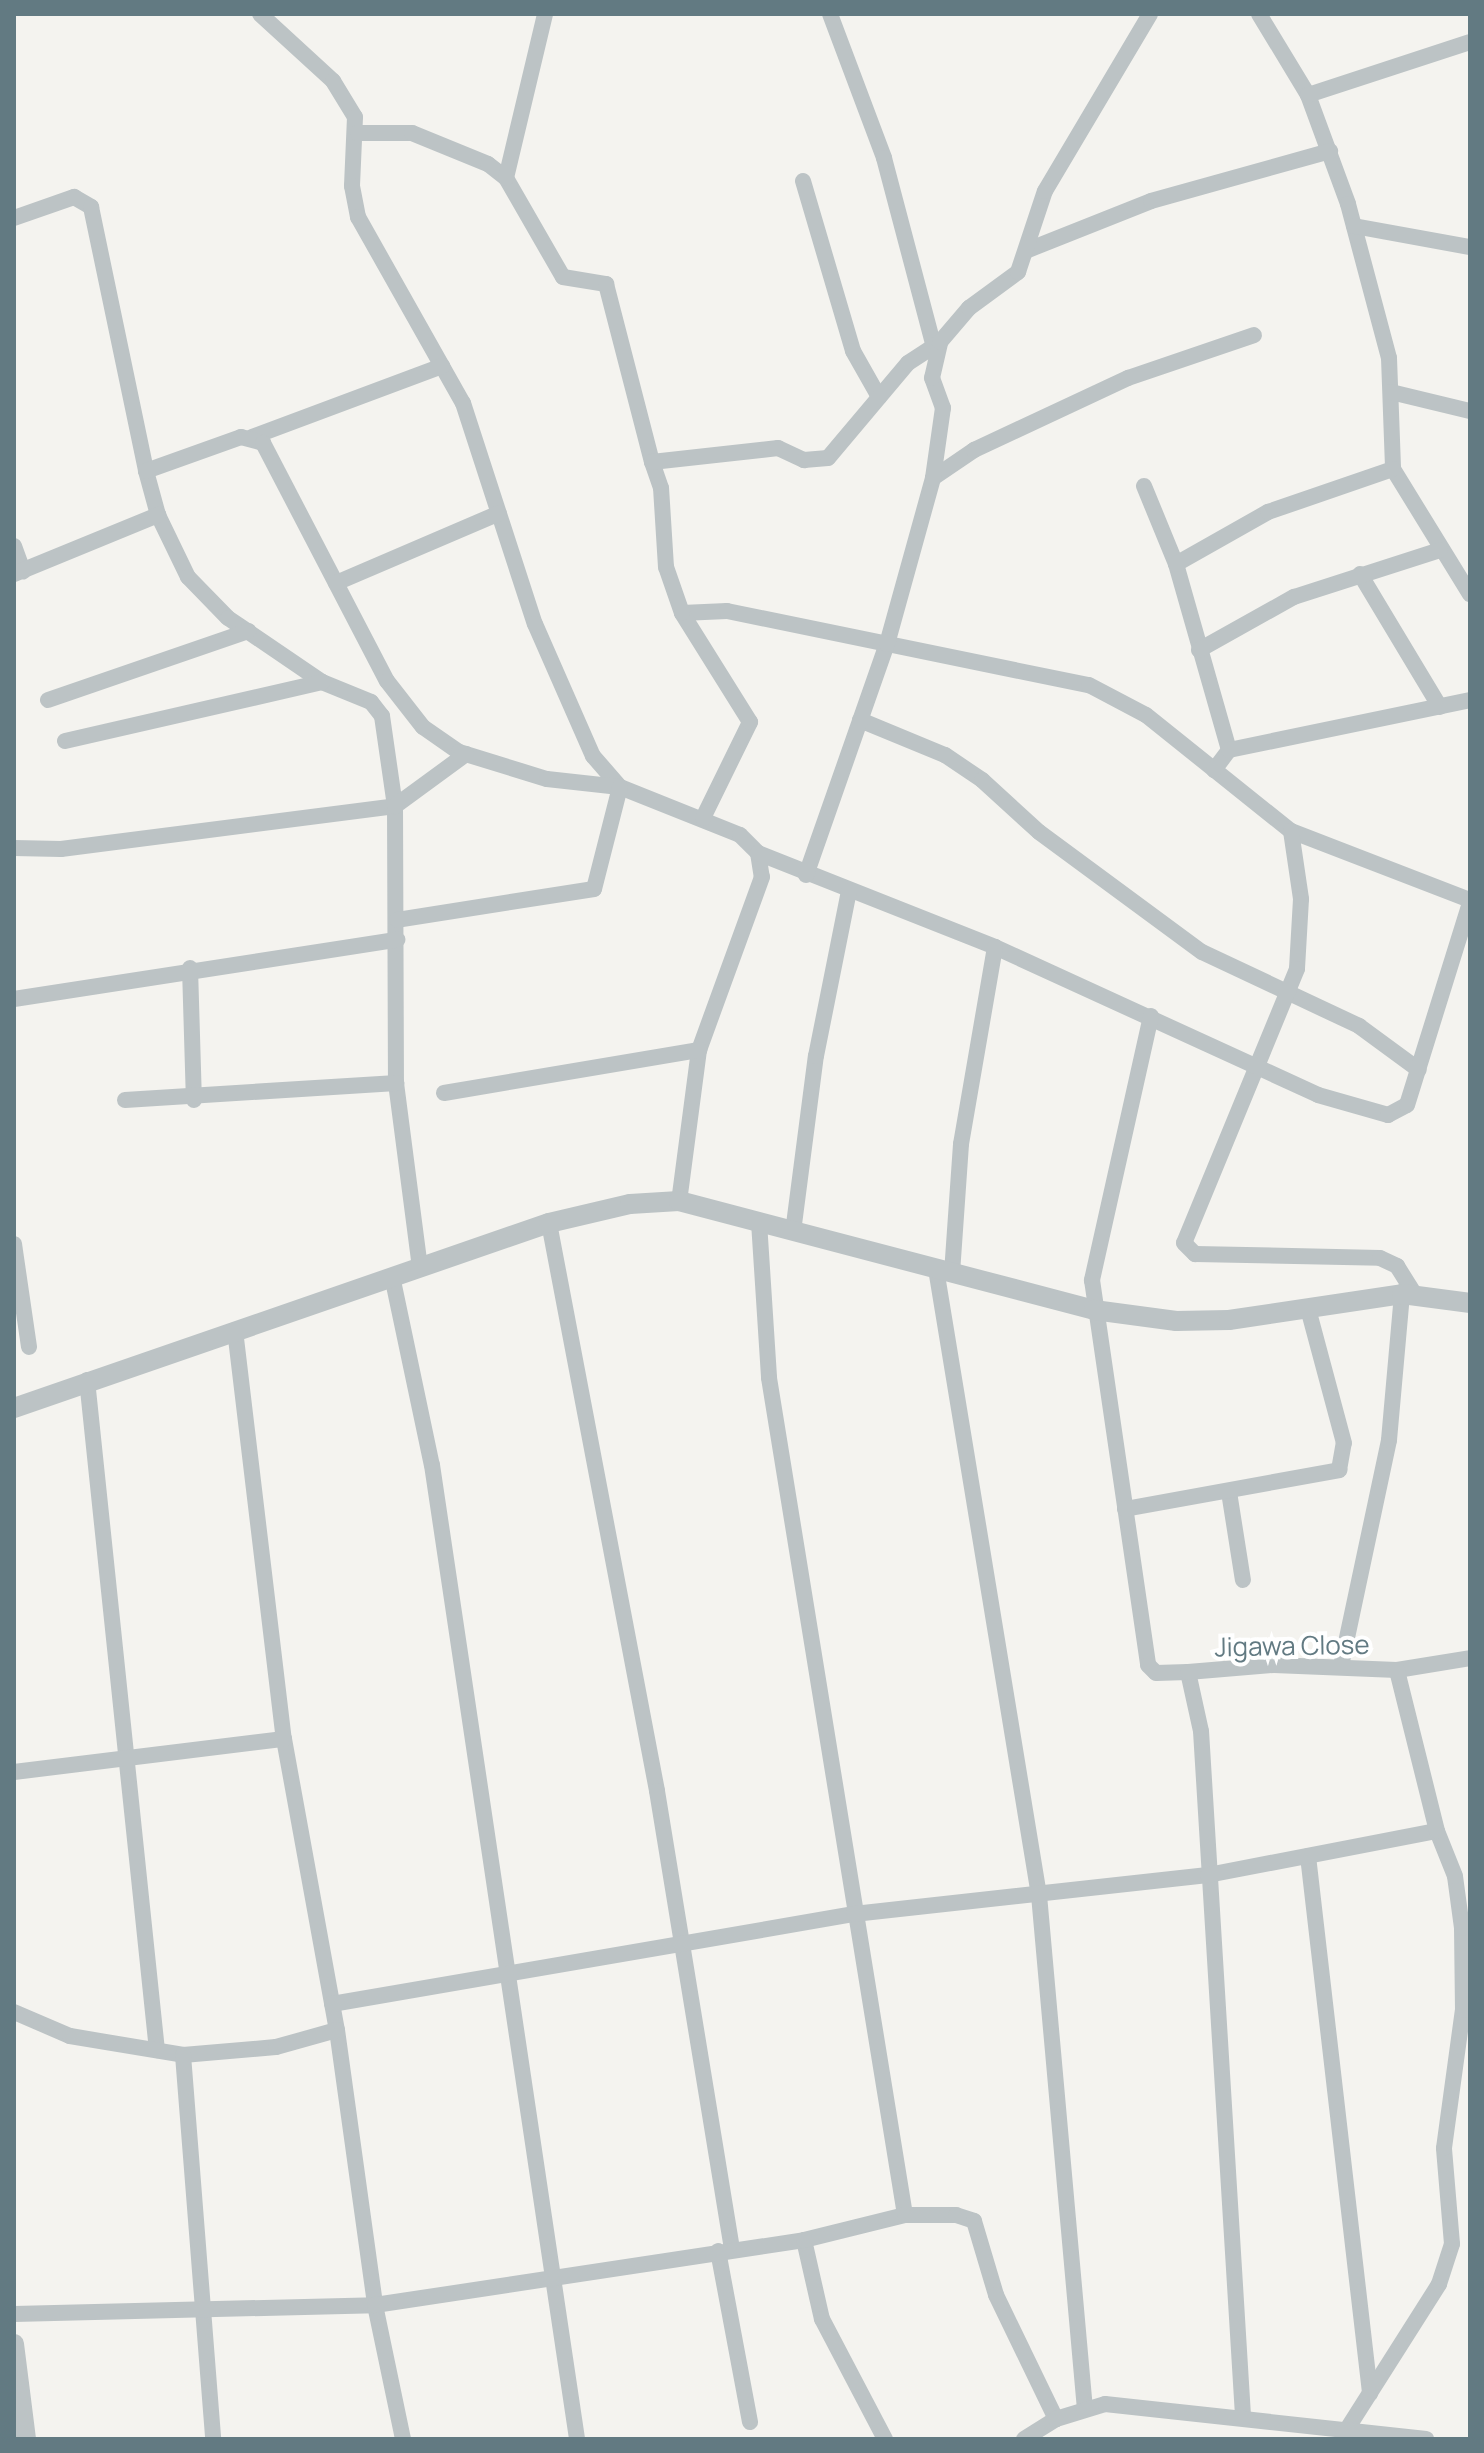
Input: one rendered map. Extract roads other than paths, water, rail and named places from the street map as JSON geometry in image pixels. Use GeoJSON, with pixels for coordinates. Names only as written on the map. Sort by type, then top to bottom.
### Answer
{"type":"FeatureCollection","features":[{"type":"Feature","properties":{"kind":"street"},"geometry":{"type":"LineString","coordinates":[[260,14],[333,81],[358,133],[352,186],[358,217],[463,403],[535,624],[593,756],[620,787]]}},
{"type":"Feature","properties":{"kind":"street"},"geometry":{"type":"LineString","coordinates":[[506,178],[545,14]]}},
{"type":"Feature","properties":{"kind":"street"},"geometry":{"type":"LineString","coordinates":[[806,875],[887,644],[933,478],[943,408],[932,378],[937,343],[884,158],[830,14]]}},
{"type":"Feature","properties":{"kind":"street"},"geometry":{"type":"LineString","coordinates":[[652,462],[778,448],[804,460],[828,458],[879,397],[969,308],[1018,272],[1028,250],[1045,191],[1150,14]]}},
{"type":"Feature","properties":{"kind":"street"},"geometry":{"type":"LineString","coordinates":[[1259,14],[1308,95],[1354,226],[1389,358],[1393,469],[1440,550],[1470,594]]}},
{"type":"Feature","properties":{"kind":"street"},"geometry":{"type":"LineString","coordinates":[[1308,95],[1470,42]]}},
{"type":"Feature","properties":{"kind":"street"},"geometry":{"type":"LineString","coordinates":[[358,133],[391,130],[441,141],[506,178],[557,270],[606,284],[612,294],[661,488],[666,567],[682,613],[749,710],[750,722],[703,818]]}},
{"type":"Feature","properties":{"kind":"street"},"geometry":{"type":"LineString","coordinates":[[1028,250],[1151,201],[1330,151]]}},
{"type":"Feature","properties":{"kind":"street"},"geometry":{"type":"LineString","coordinates":[[803,181],[853,351],[879,397]]}},
{"type":"Feature","properties":{"kind":"street"},"geometry":{"type":"LineString","coordinates":[[14,218],[74,197],[91,207],[146,471],[158,515],[188,577],[248,631],[322,682],[371,702],[382,716],[395,806],[396,1083],[420,1267]]}},
{"type":"Feature","properties":{"kind":"street"},"geometry":{"type":"LineString","coordinates":[[1354,226],[1470,247]]}},
{"type":"Feature","properties":{"kind":"street"},"geometry":{"type":"LineString","coordinates":[[933,478],[974,450],[1128,378],[1254,335]]}},
{"type":"Feature","properties":{"kind":"street"},"geometry":{"type":"LineString","coordinates":[[146,471],[252,437],[442,366]]}},
{"type":"Feature","properties":{"kind":"street"},"geometry":{"type":"LineString","coordinates":[[1391,392],[1470,411]]}},
{"type":"Feature","properties":{"kind":"street"},"geometry":{"type":"LineString","coordinates":[[252,437],[263,443],[336,583],[408,711],[466,754],[547,779],[620,787],[740,835],[758,853],[806,875],[995,947],[1318,1095],[1388,1115],[1407,1105],[1462,954],[1470,902],[1291,831],[1146,715],[1089,685],[727,611],[682,613]]}},
{"type":"Feature","properties":{"kind":"street"},"geometry":{"type":"LineString","coordinates":[[1176,564],[1268,512],[1393,469]]}},
{"type":"Feature","properties":{"kind":"street"},"geometry":{"type":"LineString","coordinates":[[1144,486],[1176,564],[1229,750]]}},
{"type":"Feature","properties":{"kind":"street"},"geometry":{"type":"LineString","coordinates":[[336,583],[499,513]]}},
{"type":"Feature","properties":{"kind":"street"},"geometry":{"type":"LineString","coordinates":[[14,546],[19,573],[158,515]]}},
{"type":"Feature","properties":{"kind":"street"},"geometry":{"type":"LineString","coordinates":[[1199,650],[1294,597],[1440,550]]}},
{"type":"Feature","properties":{"kind":"street"},"geometry":{"type":"LineString","coordinates":[[1360,574],[1440,707]]}},
{"type":"Feature","properties":{"kind":"street"},"geometry":{"type":"LineString","coordinates":[[48,700],[248,631]]}},
{"type":"Feature","properties":{"kind":"street"},"geometry":{"type":"LineString","coordinates":[[65,741],[322,682]]}},
{"type":"Feature","properties":{"kind":"street"},"geometry":{"type":"LineString","coordinates":[[1214,770],[1229,750],[1470,700]]}},
{"type":"Feature","properties":{"kind":"street"},"geometry":{"type":"LineString","coordinates":[[860,720],[945,755],[1202,952],[1359,1026],[1419,1070]]}},
{"type":"Feature","properties":{"kind":"street"},"geometry":{"type":"LineString","coordinates":[[14,848],[76,848],[395,806],[466,754]]}},
{"type":"Feature","properties":{"kind":"street"},"geometry":{"type":"LineString","coordinates":[[397,920],[594,889],[620,787]]}},
{"type":"Feature","properties":{"kind":"street"},"geometry":{"type":"LineString","coordinates":[[1291,831],[1302,937],[1289,993],[1187,1225],[1187,1249],[1380,1258],[1397,1266],[1409,1295],[1389,1440],[1341,1666]]}},
{"type":"Feature","properties":{"kind":"street"},"geometry":{"type":"LineString","coordinates":[[679,1201],[699,1050],[762,877],[758,853]]}},
{"type":"Feature","properties":{"kind":"street"},"geometry":{"type":"LineString","coordinates":[[793,1232],[816,1056],[849,891]]}},
{"type":"Feature","properties":{"kind":"street"},"geometry":{"type":"LineString","coordinates":[[14,999],[190,968],[397,940]]}},
{"type":"Feature","properties":{"kind":"street"},"geometry":{"type":"LineString","coordinates":[[995,947],[963,1131],[944,1271],[1039,1895],[1085,2409]]}},
{"type":"Feature","properties":{"kind":"street"},"geometry":{"type":"LineString","coordinates":[[190,968],[194,1100]]}},
{"type":"Feature","properties":{"kind":"street","name":"Jigawa Close"},"geometry":{"type":"LineString","coordinates":[[1151,1016],[1094,1257],[1094,1310],[1148,1665],[1156,1673],[1341,1666],[1397,1670],[1470,1658]]}},
{"type":"Feature","properties":{"kind":"street"},"geometry":{"type":"LineString","coordinates":[[444,1093],[699,1050]]}},
{"type":"Feature","properties":{"kind":"street"},"geometry":{"type":"LineString","coordinates":[[125,1100],[194,1100],[396,1083]]}},
{"type":"Feature","properties":{"kind":"street"},"geometry":{"type":"LineString","coordinates":[[14,1408],[87,1380],[549,1223],[630,1204],[679,1201],[1094,1310],[1176,1321],[1308,1309],[1409,1295],[1470,1303]]}},
{"type":"Feature","properties":{"kind":"street"},"geometry":{"type":"LineString","coordinates":[[759,1222],[769,1378],[905,2215]]}},
{"type":"Feature","properties":{"kind":"street"},"geometry":{"type":"LineString","coordinates":[[549,1223],[657,1791],[750,2422]]}},
{"type":"Feature","properties":{"kind":"street"},"geometry":{"type":"LineString","coordinates":[[14,1244],[29,1347]]}},
{"type":"Feature","properties":{"kind":"street"},"geometry":{"type":"LineString","coordinates":[[392,1276],[432,1465],[551,2281],[577,2439]]}},
{"type":"Feature","properties":{"kind":"street"},"geometry":{"type":"LineString","coordinates":[[1125,1509],[1339,1470],[1344,1443],[1308,1309]]}},
{"type":"Feature","properties":{"kind":"street"},"geometry":{"type":"LineString","coordinates":[[235,1330],[284,1739],[337,2030],[375,2305],[403,2439]]}},
{"type":"Feature","properties":{"kind":"street"},"geometry":{"type":"LineString","coordinates":[[87,1380],[157,2050]]}},
{"type":"Feature","properties":{"kind":"street"},"geometry":{"type":"LineString","coordinates":[[1229,1492],[1243,1580]]}},
{"type":"Feature","properties":{"kind":"street"},"geometry":{"type":"LineString","coordinates":[[1349,2426],[1450,2263],[1444,2148],[1463,2010],[1462,1928],[1455,1876],[1437,1831],[1397,1670]]}},
{"type":"Feature","properties":{"kind":"street"},"geometry":{"type":"LineString","coordinates":[[1188,1672],[1201,1731],[1243,2416]]}},
{"type":"Feature","properties":{"kind":"street"},"geometry":{"type":"LineString","coordinates":[[14,1772],[284,1739]]}},
{"type":"Feature","properties":{"kind":"street"},"geometry":{"type":"LineString","coordinates":[[332,2004],[854,1914],[1208,1875],[1437,1831]]}},
{"type":"Feature","properties":{"kind":"street"},"geometry":{"type":"LineString","coordinates":[[1308,1856],[1370,2393]]}},
{"type":"Feature","properties":{"kind":"street"},"geometry":{"type":"LineString","coordinates":[[14,2012],[70,2036],[183,2055],[276,2047],[337,2030]]}},
{"type":"Feature","properties":{"kind":"street"},"geometry":{"type":"LineString","coordinates":[[183,2055],[213,2439]]}},
{"type":"Feature","properties":{"kind":"street"},"geometry":{"type":"LineString","coordinates":[[14,2314],[201,2305],[375,2305],[551,2281],[725,2250],[804,2240],[905,2215],[974,2221],[996,2295],[1056,2419]]}},
{"type":"Feature","properties":{"kind":"street"},"geometry":{"type":"LineString","coordinates":[[804,2240],[822,2319],[885,2439]]}},
{"type":"Feature","properties":{"kind":"street"},"geometry":{"type":"LineString","coordinates":[[14,2344],[26,2439]]}},
{"type":"Feature","properties":{"kind":"street"},"geometry":{"type":"LineString","coordinates":[[1024,2439],[1056,2419],[1105,2404],[1349,2426],[1426,2439]]}}]}
